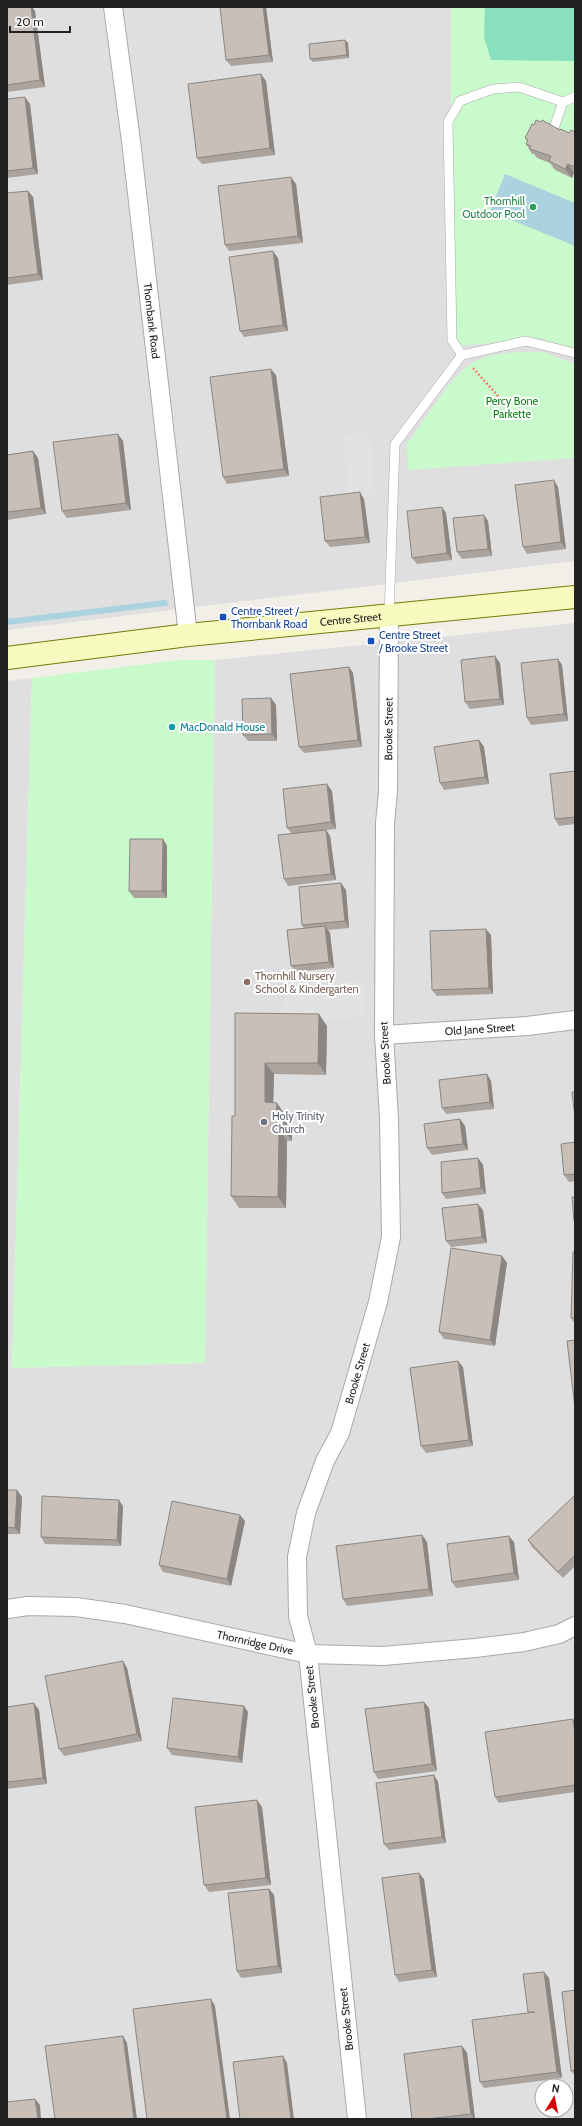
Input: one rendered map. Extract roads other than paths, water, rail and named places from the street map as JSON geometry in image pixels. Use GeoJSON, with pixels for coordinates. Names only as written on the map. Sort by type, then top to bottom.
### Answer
{"type":"FeatureCollection","features":[{"type":"Feature","properties":{"kind":"main road","name":"Centre Street"},"geometry":{"type":"LineString","coordinates":[[7,658],[188,635],[389,617],[575,597]]}},
{"type":"Feature","properties":{"kind":"street","name":"Thornbank Road"},"geometry":{"type":"LineString","coordinates":[[113,7],[131,141],[188,635]]}},
{"type":"Feature","properties":{"kind":"street","name":"Brooke Street"},"geometry":{"type":"LineString","coordinates":[[357,2119],[308,1654],[298,1616],[297,1557],[306,1513],[325,1461],[340,1433],[378,1302],[390,1237],[389,1119],[384,1035],[389,617]]}},
{"type":"Feature","properties":{"kind":"street","name":"Old Jane Street"},"geometry":{"type":"LineString","coordinates":[[384,1035],[528,1026],[575,1020]]}},
{"type":"Feature","properties":{"kind":"street","name":"Thornridge Drive"},"geometry":{"type":"LineString","coordinates":[[7,1609],[28,1606],[76,1607],[125,1614],[308,1654],[383,1656],[475,1648],[524,1642],[560,1634],[575,1626]]}},
{"type":"Feature","properties":{"kind":"lane"},"geometry":{"type":"LineString","coordinates":[[462,355],[452,340],[448,122],[460,101],[493,89],[519,87],[563,102],[575,97]]}},
{"type":"Feature","properties":{"kind":"lane"},"geometry":{"type":"LineString","coordinates":[[555,125],[563,102]]}},
{"type":"Feature","properties":{"kind":"lane"},"geometry":{"type":"LineString","coordinates":[[389,617],[396,444],[462,355],[526,341],[575,353]]}},
{"type":"Feature","properties":{"kind":"water","name":"Thornhill Outdoor Pool"},"geometry":{"type":"Polygon","coordinates":[[[505,174],[575,203],[575,246],[490,211],[505,174]]]}},
{"type":"Feature","properties":{"kind":"waterway"},"geometry":{"type":"LineString","coordinates":[[7,622],[165,603]]}},
{"type":"Feature","properties":{"kind":"place","name":"Thornhill Outdoor Pool"},"geometry":{"type":"Point","coordinates":[533,207]}},
{"type":"Feature","properties":{"kind":"place","name":"Centre Street / Thornbank Road"},"geometry":{"type":"Point","coordinates":[223,617]}},
{"type":"Feature","properties":{"kind":"place","name":"Centre Street / Brooke Street"},"geometry":{"type":"Point","coordinates":[371,641]}},
{"type":"Feature","properties":{"kind":"place","name":"MacDonald House"},"geometry":{"type":"Point","coordinates":[172,727]}},
{"type":"Feature","properties":{"kind":"place","name":"Thornhill Nursery School & Kindergarten"},"geometry":{"type":"Point","coordinates":[247,982]}},
{"type":"Feature","properties":{"kind":"place","name":"Holy Trinity Church"},"geometry":{"type":"Point","coordinates":[264,1122]}},
{"type":"Feature","properties":{"kind":"park label","name":"Percy Bone Parkette"},"geometry":{"type":"Point","coordinates":[512,407]}}]}
